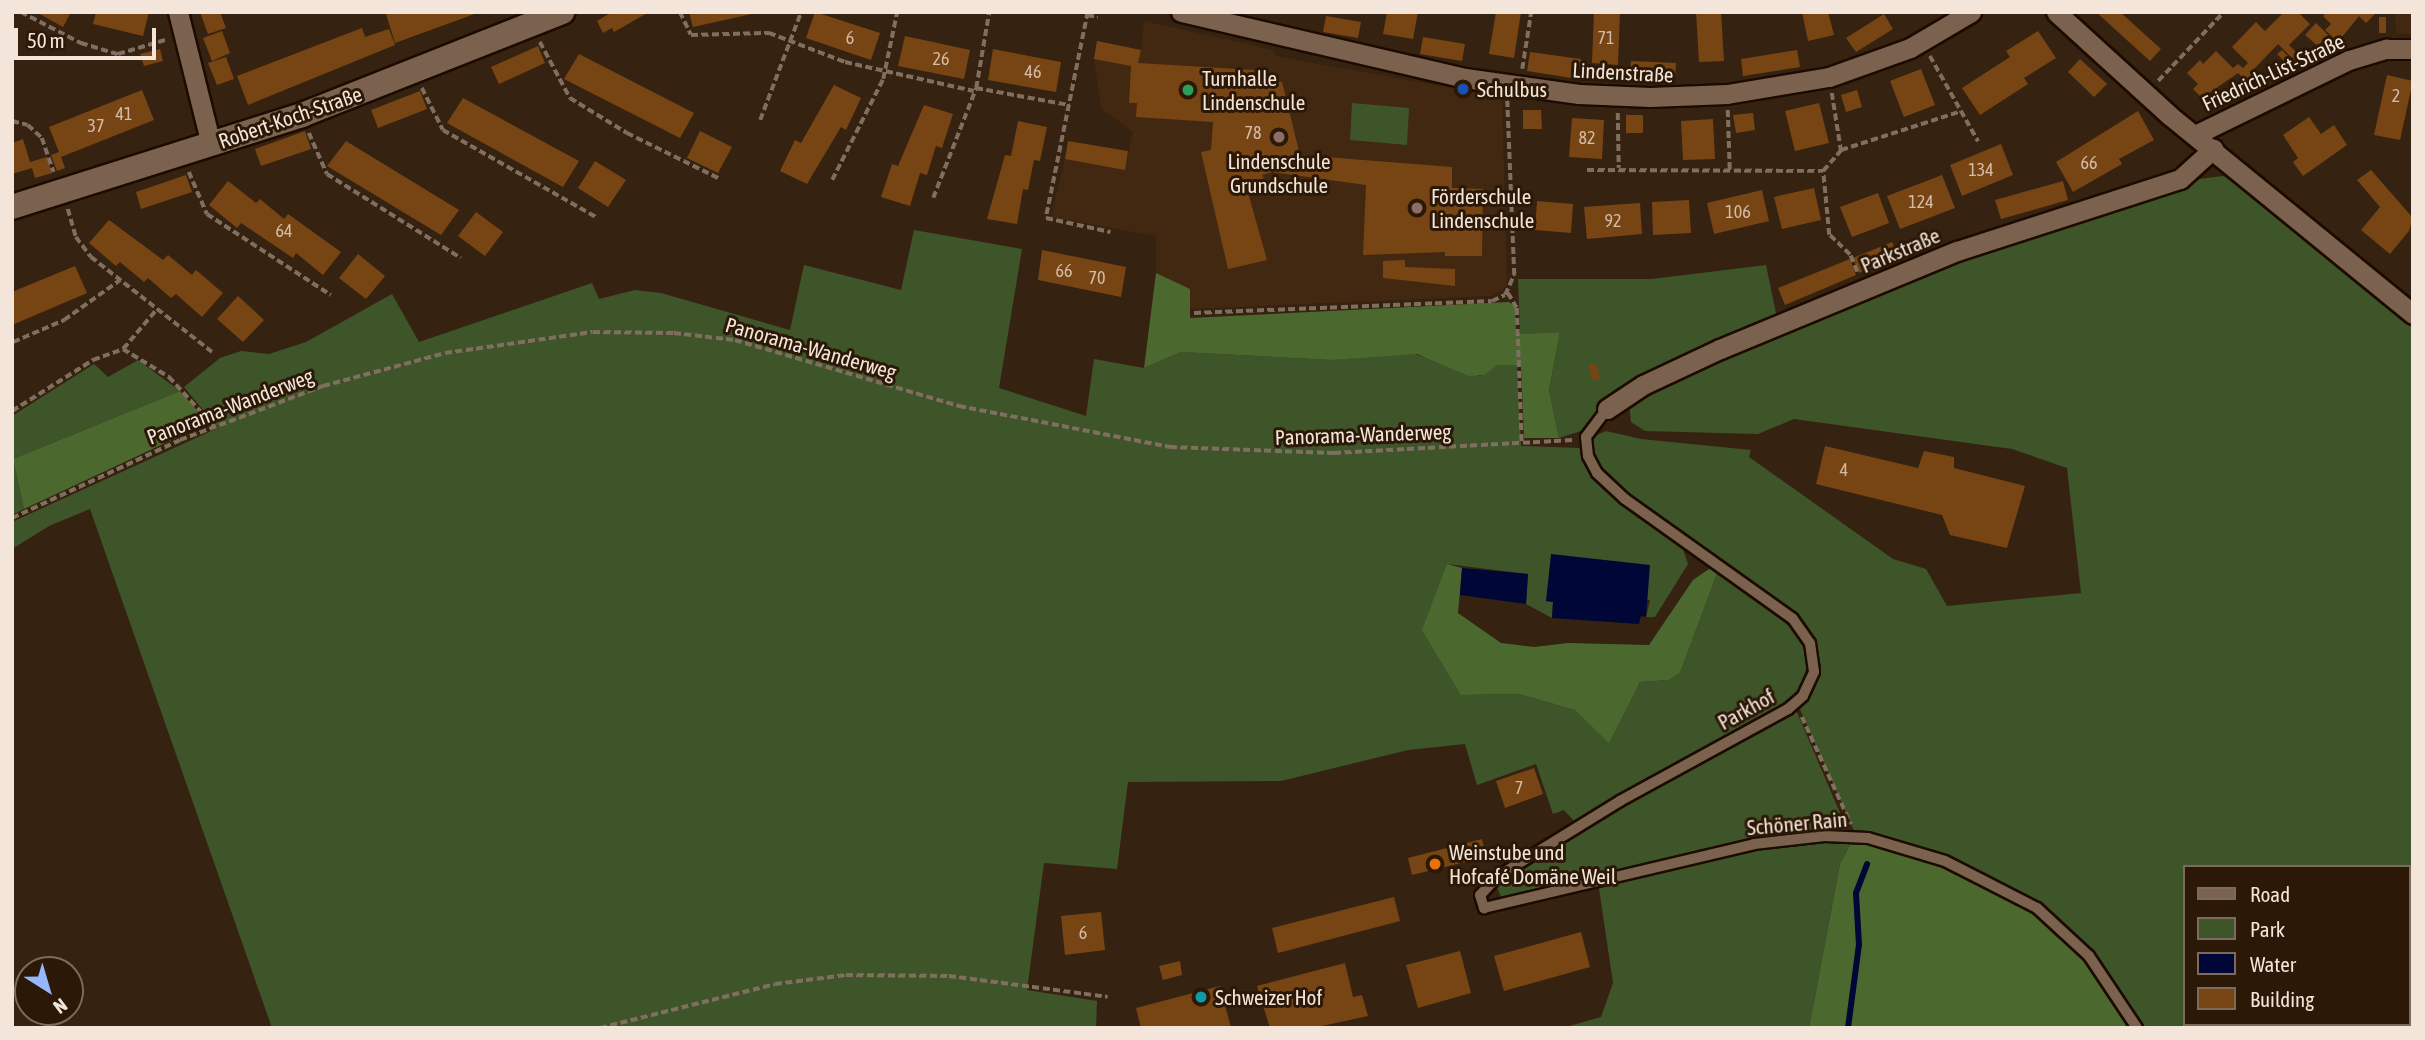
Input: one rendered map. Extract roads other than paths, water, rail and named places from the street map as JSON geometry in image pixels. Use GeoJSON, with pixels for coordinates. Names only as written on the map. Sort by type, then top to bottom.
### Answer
{"type":"FeatureCollection","features":[{"type":"Feature","properties":{"kind":"street"},"geometry":{"type":"LineString","coordinates":[[178,12],[211,144]]}},
{"type":"Feature","properties":{"kind":"street","name":"Robert-Koch-Straße"},"geometry":{"type":"LineString","coordinates":[[12,207],[302,115],[562,12]]}},
{"type":"Feature","properties":{"kind":"street","name":"Lindenstraße"},"geometry":{"type":"LineString","coordinates":[[1181,12],[1380,61],[1514,86],[1618,96],[1727,94],[1829,77],[1923,41],[1971,12]]}},
{"type":"Feature","properties":{"kind":"street"},"geometry":{"type":"LineString","coordinates":[[2056,12],[2146,94],[2413,314]]}},
{"type":"Feature","properties":{"kind":"street","name":"Friedrich-List-Straße"},"geometry":{"type":"LineString","coordinates":[[2195,135],[2235,112],[2349,60],[2386,49],[2413,49]]}},
{"type":"Feature","properties":{"kind":"street","name":"Parkstraße"},"geometry":{"type":"LineString","coordinates":[[1607,409],[1643,385],[1727,346],[1957,251],[2180,179],[2214,149]]}},
{"type":"Feature","properties":{"kind":"lane","name":"Parkhof"},"geometry":{"type":"LineString","coordinates":[[1482,906],[1480,895],[1488,884],[1545,846],[1795,703],[1812,680],[1814,662],[1799,625],[1771,600],[1618,494],[1591,465],[1586,437],[1607,409]]}},
{"type":"Feature","properties":{"kind":"lane","name":"Schöner Rain"},"geometry":{"type":"LineString","coordinates":[[1482,906],[1492,909],[1604,877],[1754,844],[1825,836],[1876,839],[1956,866],[2037,908],[2089,956],[2137,1028]]}},
{"type":"Feature","properties":{"kind":"water"},"geometry":{"type":"Polygon","coordinates":[[[1551,554],[1650,565],[1646,617],[1641,616],[1639,624],[1552,618],[1553,602],[1546,601],[1551,554]]]}},
{"type":"Feature","properties":{"kind":"water"},"geometry":{"type":"Polygon","coordinates":[[[1462,568],[1528,574],[1526,604],[1460,595],[1462,568]]]}},
{"type":"Feature","properties":{"kind":"waterway"},"geometry":{"type":"LineString","coordinates":[[1848,1028],[1859,945],[1856,893],[1867,864]]}},
{"type":"Feature","properties":{"kind":"place","name":"Schulbus"},"geometry":{"type":"Point","coordinates":[1463,89]}},
{"type":"Feature","properties":{"kind":"place","name":"Turnhalle Lindenschule"},"geometry":{"type":"Point","coordinates":[1188,90]}},
{"type":"Feature","properties":{"kind":"place","name":"Lindenschule Grundschule"},"geometry":{"type":"Point","coordinates":[1279,137]}},
{"type":"Feature","properties":{"kind":"place","name":"Förderschule Lindenschule"},"geometry":{"type":"Point","coordinates":[1417,208]}},
{"type":"Feature","properties":{"kind":"place","name":"Weinstube und Hofcafé Domäne Weil"},"geometry":{"type":"Point","coordinates":[1435,864]}},
{"type":"Feature","properties":{"kind":"place","name":"Schweizer Hof"},"geometry":{"type":"Point","coordinates":[1201,997]}}]}
